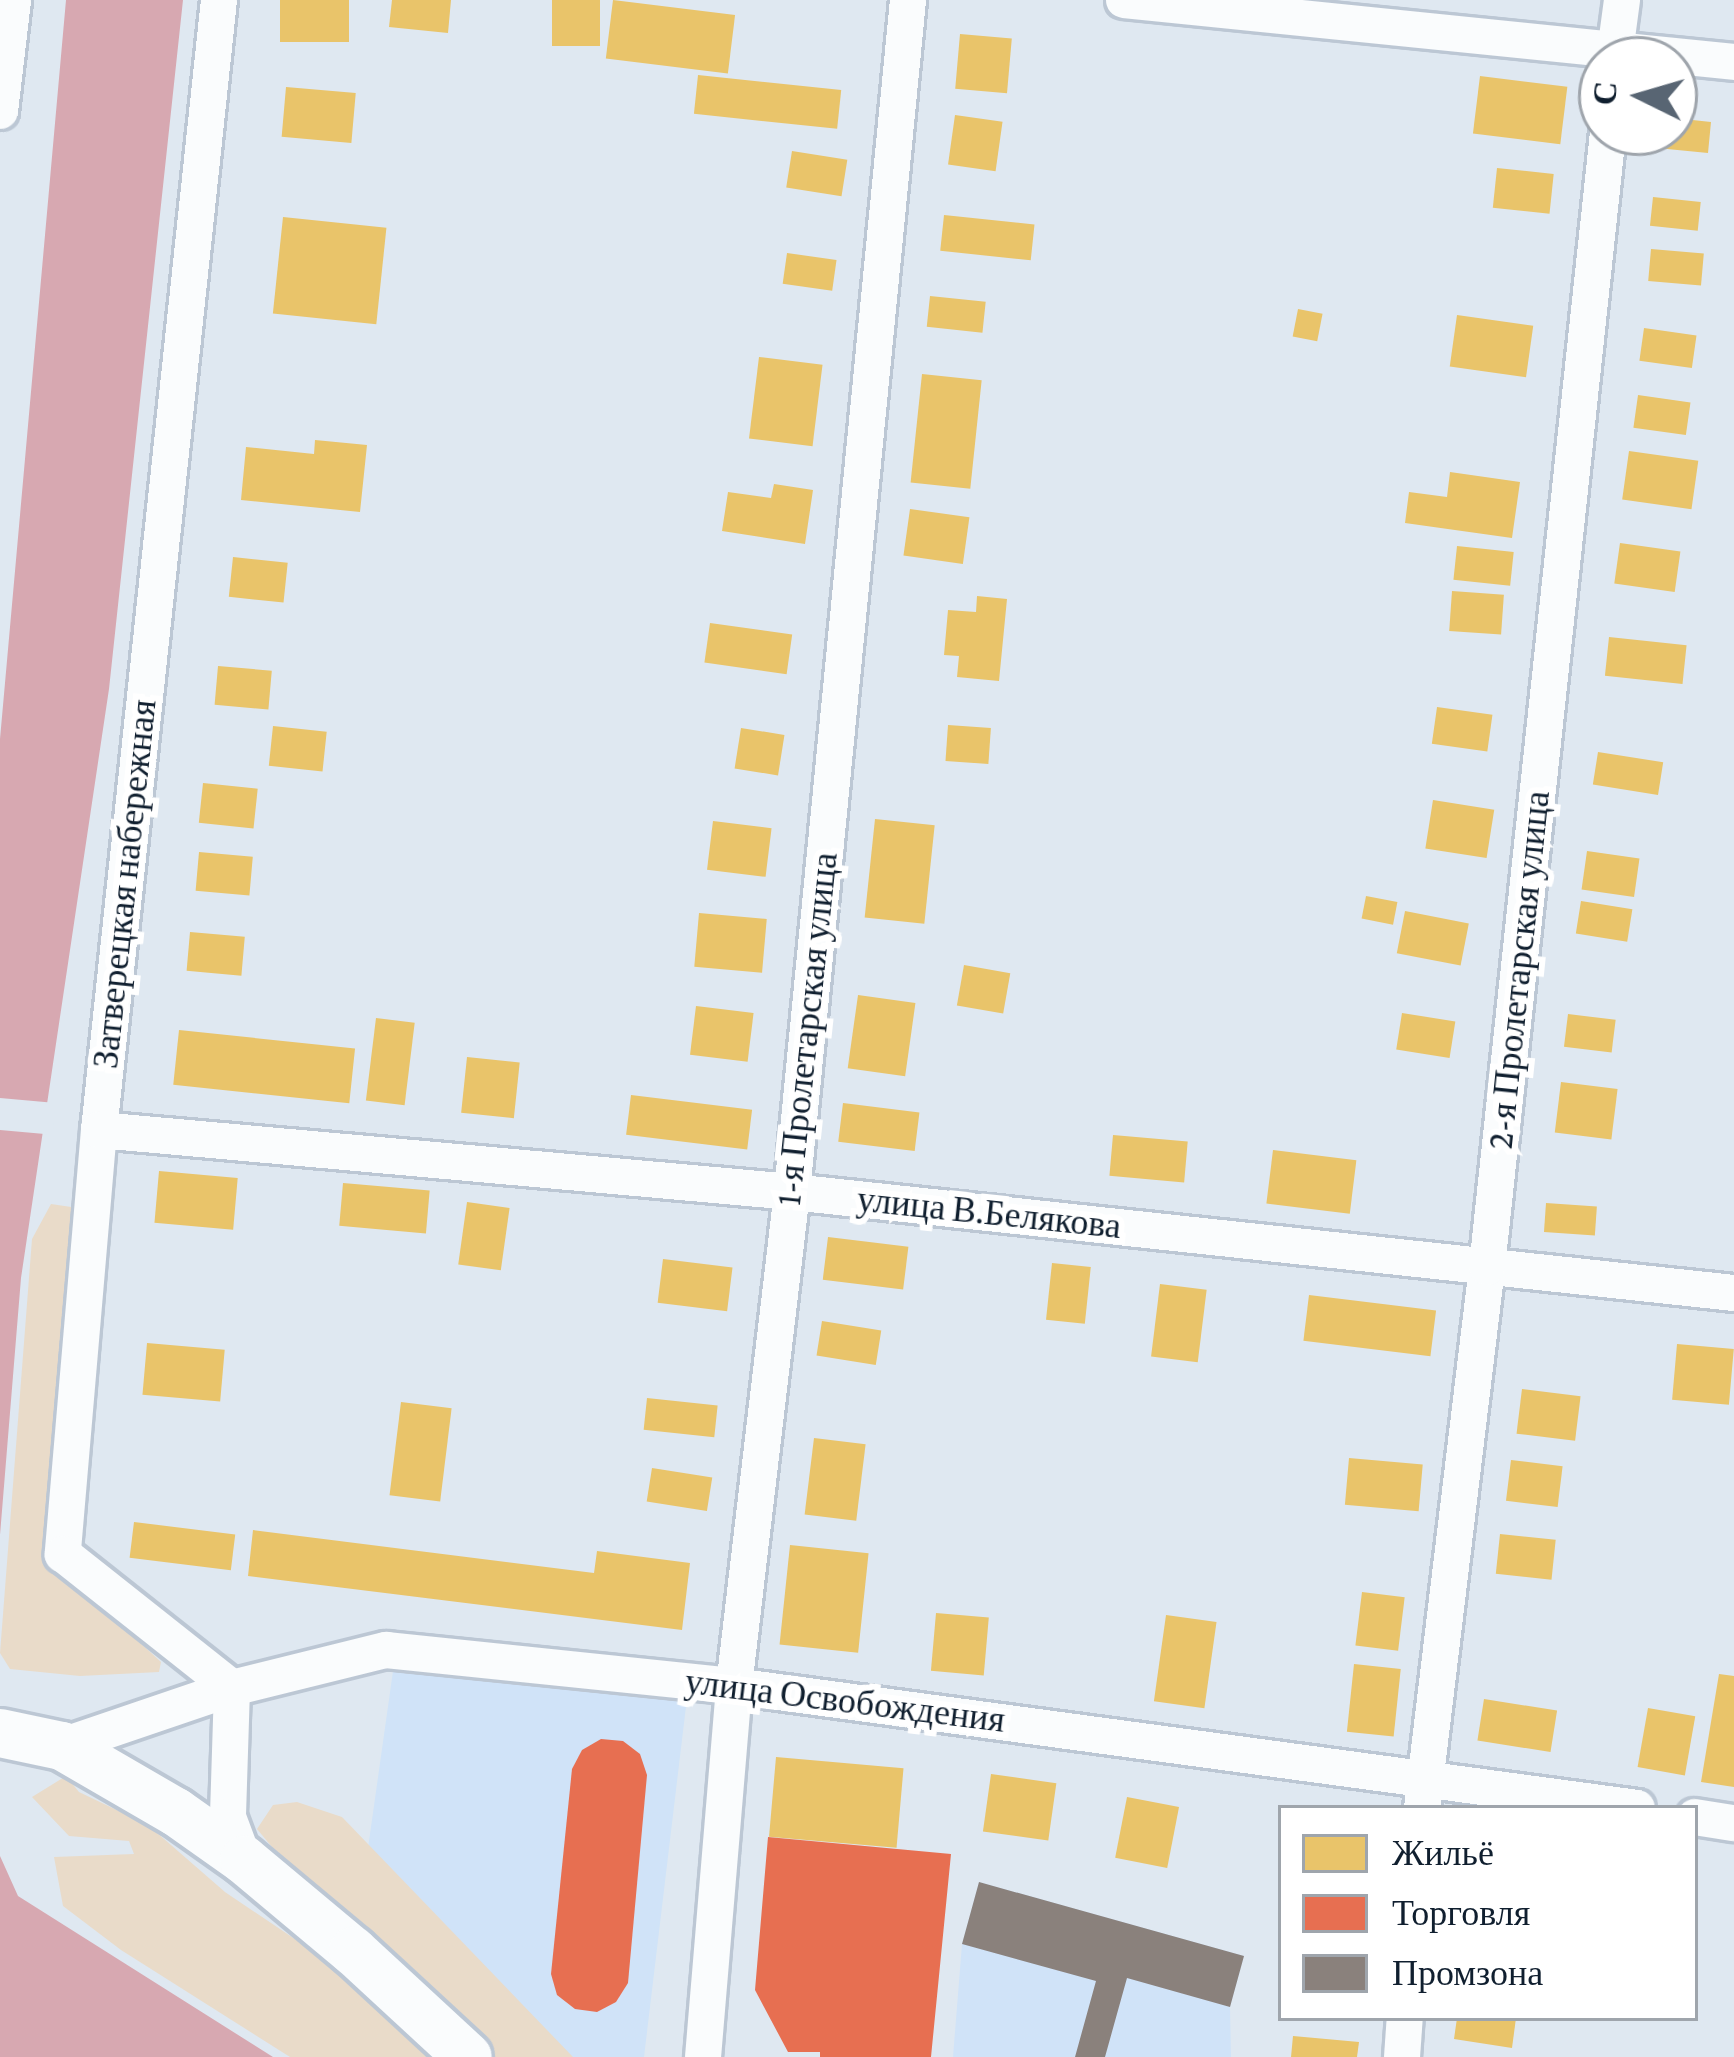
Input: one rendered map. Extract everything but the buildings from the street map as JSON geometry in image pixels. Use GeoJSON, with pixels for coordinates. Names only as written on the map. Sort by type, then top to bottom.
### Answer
{"type":"FeatureCollection","features":[{"type":"Feature","properties":{"kind":"main road"},"geometry":{"type":"LineString","coordinates":[[0,1733],[62,1746],[129,1781],[244,1860],[468,2057]]}},
{"type":"Feature","properties":{"kind":"street"},"geometry":{"type":"LineString","coordinates":[[0,111],[13,0]]}},
{"type":"Feature","properties":{"kind":"street","name":"Затверецкая набережная"},"geometry":{"type":"LineString","coordinates":[[219,0],[99,1130],[63,1554],[232,1688]]}},
{"type":"Feature","properties":{"kind":"street","name":"1-я Пролетарская улица"},"geometry":{"type":"LineString","coordinates":[[703,2057],[734,1686],[792,1192],[908,0]]}},
{"type":"Feature","properties":{"kind":"street"},"geometry":{"type":"LineString","coordinates":[[1124,0],[1578,51]]}},
{"type":"Feature","properties":{"kind":"street"},"geometry":{"type":"LineString","coordinates":[[1617,36],[1622,0]]}},
{"type":"Feature","properties":{"kind":"street"},"geometry":{"type":"LineString","coordinates":[[1698,60],[1734,62]]}},
{"type":"Feature","properties":{"kind":"street","name":"2-я Пролетарская улица"},"geometry":{"type":"LineString","coordinates":[[1423,1792],[1487,1267],[1605,156]]}},
{"type":"Feature","properties":{"kind":"street","name":"улица В.Белякова"},"geometry":{"type":"LineString","coordinates":[[99,1130],[792,1192],[1734,1293]]}},
{"type":"Feature","properties":{"kind":"street","name":"улица Освобождения"},"geometry":{"type":"LineString","coordinates":[[62,1746],[232,1688],[386,1650],[734,1686],[1423,1792],[1597,1805]]}},
{"type":"Feature","properties":{"kind":"street"},"geometry":{"type":"LineString","coordinates":[[232,1688],[228,1817],[244,1860]]}},
{"type":"Feature","properties":{"kind":"street"},"geometry":{"type":"LineString","coordinates":[[1698,1817],[1734,1822]]}},
{"type":"Feature","properties":{"kind":"street"},"geometry":{"type":"LineString","coordinates":[[1402,2057],[1405,2021]]}},
{"type":"Feature","properties":{"kind":"shaded area"},"geometry":{"type":"Polygon","coordinates":[[[66,0],[183,0],[109,689],[21,1278],[0,1535],[0,739],[66,0]]]}},
{"type":"Feature","properties":{"kind":"shaded area"},"geometry":{"type":"Polygon","coordinates":[[[51,1204],[78,1208],[70,1578],[161,1662],[159,1672],[80,1676],[10,1669],[0,1653],[32,1239],[51,1204]]]}},
{"type":"Feature","properties":{"kind":"shaded area"},"geometry":{"type":"Polygon","coordinates":[[[395,1657],[687,1698],[644,2057],[547,2057],[358,1919],[395,1657]]]}},
{"type":"Feature","properties":{"kind":"shaded area"},"geometry":{"type":"Polygon","coordinates":[[[66,1776],[79,1792],[148,1825],[225,1892],[369,1989],[440,2057],[290,2057],[121,1950],[63,1906],[54,1857],[134,1854],[129,1841],[69,1836],[32,1797],[66,1776]]]}},
{"type":"Feature","properties":{"kind":"shaded area"},"geometry":{"type":"Polygon","coordinates":[[[297,1802],[342,1817],[573,2057],[485,2057],[320,1905],[257,1829],[273,1805],[297,1802]]]}},
{"type":"Feature","properties":{"kind":"shaded area"},"geometry":{"type":"Polygon","coordinates":[[[0,1856],[18,1896],[273,2057],[0,2057],[0,1856]]]}},
{"type":"Feature","properties":{"kind":"shaded area"},"geometry":{"type":"Polygon","coordinates":[[[979,1882],[1244,1956],[1230,2007],[1231,2057],[953,2057],[962,1944],[979,1882]]]}},
{"type":"Feature","properties":{"kind":"pier"},"geometry":{"type":"Polygon","coordinates":[[[0,1098],[56,1103],[53,1135],[0,1130],[0,1098]]]}}]}
